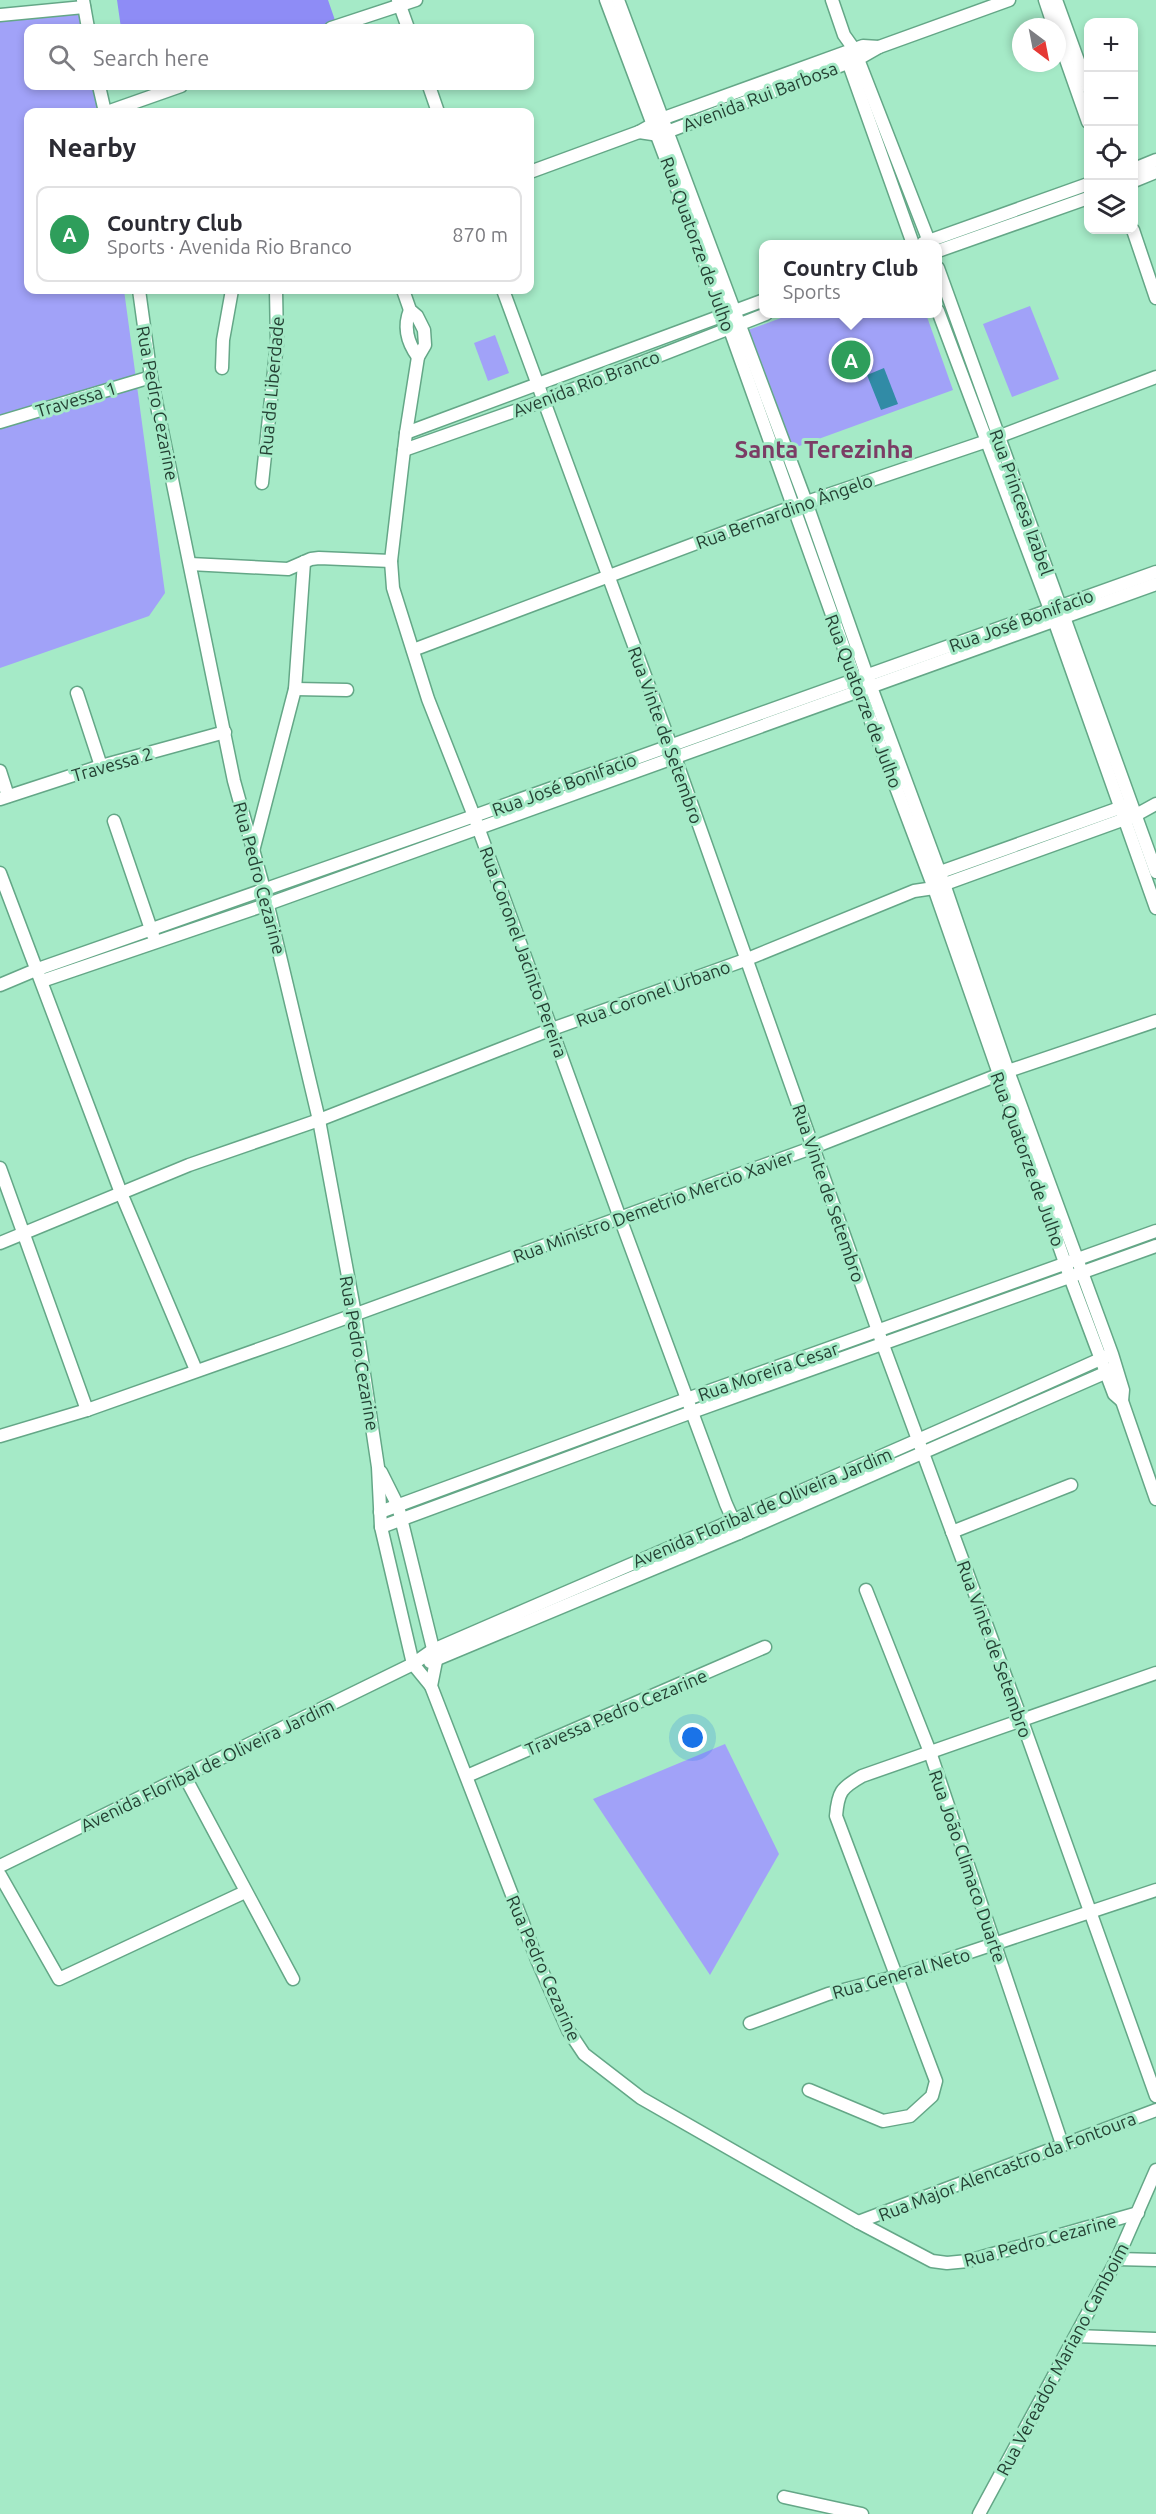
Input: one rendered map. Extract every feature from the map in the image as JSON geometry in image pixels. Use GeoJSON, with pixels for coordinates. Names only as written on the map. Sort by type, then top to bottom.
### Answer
{"type":"FeatureCollection","features":[{"type":"Feature","properties":{"kind":"street"},"geometry":{"type":"LineString","coordinates":[[342,24],[399,3],[416,0]]}},
{"type":"Feature","properties":{"kind":"street","name":"Rua Quatorze de Julho"},"geometry":{"type":"LineString","coordinates":[[606,0],[623,32],[659,120],[757,389],[767,436],[835,625],[881,732],[937,880],[1052,1207],[1082,1272],[1088,1305],[1112,1370],[1123,1390],[1122,1401],[1156,1499]]}},
{"type":"Feature","properties":{"kind":"street","name":"Rua Quatorze de Julho"},"geometry":{"type":"LineString","coordinates":[[618,0],[623,32]]}},
{"type":"Feature","properties":{"kind":"street"},"geometry":{"type":"LineString","coordinates":[[832,0],[912,240]]}},
{"type":"Feature","properties":{"kind":"street","name":"Avenida Rui Barbosa"},"geometry":{"type":"LineString","coordinates":[[534,171],[639,132],[659,120],[879,47],[1010,0]]}},
{"type":"Feature","properties":{"kind":"street"},"geometry":{"type":"LineString","coordinates":[[1045,0],[1051,18]]}},
{"type":"Feature","properties":{"kind":"street"},"geometry":{"type":"LineString","coordinates":[[1056,0],[1084,104]]}},
{"type":"Feature","properties":{"kind":"street"},"geometry":{"type":"LineString","coordinates":[[399,3],[407,24]]}},
{"type":"Feature","properties":{"kind":"street"},"geometry":{"type":"LineString","coordinates":[[0,15],[83,4],[87,24]]}},
{"type":"Feature","properties":{"kind":"street"},"geometry":{"type":"LineString","coordinates":[[1066,45],[1084,78]]}},
{"type":"Feature","properties":{"kind":"street"},"geometry":{"type":"LineString","coordinates":[[851,56],[925,240]]}},
{"type":"Feature","properties":{"kind":"street","name":"Avenida Rui Barbosa"},"geometry":{"type":"LineString","coordinates":[[639,132],[663,133],[851,56]]}},
{"type":"Feature","properties":{"kind":"street"},"geometry":{"type":"LineString","coordinates":[[100,90],[105,108]]}},
{"type":"Feature","properties":{"kind":"street"},"geometry":{"type":"LineString","coordinates":[[118,108],[169,90]]}},
{"type":"Feature","properties":{"kind":"street"},"geometry":{"type":"LineString","coordinates":[[430,90],[437,108]]}},
{"type":"Feature","properties":{"kind":"street"},"geometry":{"type":"LineString","coordinates":[[1138,167],[1156,160]]}},
{"type":"Feature","properties":{"kind":"street"},"geometry":{"type":"LineString","coordinates":[[1136,180],[1156,172]]}},
{"type":"Feature","properties":{"kind":"street"},"geometry":{"type":"LineString","coordinates":[[934,240],[1084,186]]}},
{"type":"Feature","properties":{"kind":"street"},"geometry":{"type":"LineString","coordinates":[[942,250],[1084,200]]}},
{"type":"Feature","properties":{"kind":"street"},"geometry":{"type":"LineString","coordinates":[[1134,234],[1156,298]]}},
{"type":"Feature","properties":{"kind":"street","name":"Rua Princesa Izabel"},"geometry":{"type":"LineString","coordinates":[[942,280],[993,438],[1129,809],[1156,872]]}},
{"type":"Feature","properties":{"kind":"street","name":"Rua Pedro Cezarine"},"geometry":{"type":"LineString","coordinates":[[140,294],[151,377],[234,781],[268,904],[319,1120],[355,1314],[378,1467],[381,1527],[414,1664]]}},
{"type":"Feature","properties":{"kind":"street"},"geometry":{"type":"LineString","coordinates":[[222,368],[223,339],[231,294]]}},
{"type":"Feature","properties":{"kind":"street","name":"Rua da Liberdade"},"geometry":{"type":"LineString","coordinates":[[262,483],[277,343],[276,294]]}},
{"type":"Feature","properties":{"kind":"street","name":"Rua Coronel Jacinto Pereira"},"geometry":{"type":"LineString","coordinates":[[404,294],[410,310],[417,316],[424,330],[425,345],[418,357],[406,433],[391,561],[393,588],[428,699],[476,822],[620,1218],[739,1533]]}},
{"type":"Feature","properties":{"kind":"street","name":"Rua Vinte de Setembro"},"geometry":{"type":"LineString","coordinates":[[504,294],[673,751],[878,1332],[1022,1721],[1156,2096]]}},
{"type":"Feature","properties":{"kind":"street","name":"Avenida Rio Branco"},"geometry":{"type":"LineString","coordinates":[[404,450],[543,401],[732,319],[759,303]]}},
{"type":"Feature","properties":{"kind":"street","name":"Avenida Rio Branco"},"geometry":{"type":"LineString","coordinates":[[406,433],[732,319],[759,315]]}},
{"type":"Feature","properties":{"kind":"street","name":"Rua Princesa Izabel"},"geometry":{"type":"LineString","coordinates":[[941,318],[993,438]]}},
{"type":"Feature","properties":{"kind":"street","name":"Travessa 1"},"geometry":{"type":"LineString","coordinates":[[0,422],[151,377]]}},
{"type":"Feature","properties":{"kind":"street","name":"Rua Bernardino Ângelo"},"geometry":{"type":"LineString","coordinates":[[413,650],[792,507],[993,438],[1156,377]]}},
{"type":"Feature","properties":{"kind":"street","name":"Rua Quatorze de Julho"},"geometry":{"type":"LineString","coordinates":[[757,389],[780,433],[867,675]]}},
{"type":"Feature","properties":{"kind":"street"},"geometry":{"type":"LineString","coordinates":[[767,436],[780,433]]}},
{"type":"Feature","properties":{"kind":"street"},"geometry":{"type":"LineString","coordinates":[[190,564],[288,569],[304,561],[319,558],[391,561]]}},
{"type":"Feature","properties":{"kind":"street"},"geometry":{"type":"LineString","coordinates":[[812,562],[826,558]]}},
{"type":"Feature","properties":{"kind":"street"},"geometry":{"type":"LineString","coordinates":[[253,851],[295,689],[304,561]]}},
{"type":"Feature","properties":{"kind":"street","name":"Rua José Bonifacio"},"geometry":{"type":"LineString","coordinates":[[40,975],[112,957],[268,904],[476,822],[862,686],[1057,613],[1156,572]]}},
{"type":"Feature","properties":{"kind":"street","name":"Rua José Bonifacio"},"geometry":{"type":"LineString","coordinates":[[862,686],[867,675],[1057,613],[1156,584]]}},
{"type":"Feature","properties":{"kind":"street"},"geometry":{"type":"LineString","coordinates":[[835,625],[848,622]]}},
{"type":"Feature","properties":{"kind":"street"},"geometry":{"type":"LineString","coordinates":[[295,689],[347,690]]}},
{"type":"Feature","properties":{"kind":"street"},"geometry":{"type":"LineString","coordinates":[[77,693],[101,766]]}},
{"type":"Feature","properties":{"kind":"street","name":"Travessa 2"},"geometry":{"type":"LineString","coordinates":[[4,797],[101,766],[225,732]]}},
{"type":"Feature","properties":{"kind":"street"},"geometry":{"type":"LineString","coordinates":[[0,771],[4,797]]}},
{"type":"Feature","properties":{"kind":"street","name":"Rua Coronel Urbano"},"geometry":{"type":"LineString","coordinates":[[0,1243],[189,1165],[319,1120],[552,1029],[745,960],[937,880],[1129,809],[1156,802]]}},
{"type":"Feature","properties":{"kind":"street","name":"Rua Coronel Urbano"},"geometry":{"type":"LineString","coordinates":[[937,880],[1123,820],[1129,809]]}},
{"type":"Feature","properties":{"kind":"street"},"geometry":{"type":"LineString","coordinates":[[1123,820],[1156,908]]}},
{"type":"Feature","properties":{"kind":"street"},"geometry":{"type":"LineString","coordinates":[[114,821],[155,942]]}},
{"type":"Feature","properties":{"kind":"street","name":"Rua José Bonifacio"},"geometry":{"type":"LineString","coordinates":[[40,975],[108,945],[264,889],[476,822]]}},
{"type":"Feature","properties":{"kind":"street"},"geometry":{"type":"LineString","coordinates":[[0,873],[121,1193],[196,1370]]}},
{"type":"Feature","properties":{"kind":"street"},"geometry":{"type":"LineString","coordinates":[[108,945],[112,957]]}},
{"type":"Feature","properties":{"kind":"street"},"geometry":{"type":"LineString","coordinates":[[0,985],[40,975]]}},
{"type":"Feature","properties":{"kind":"street","name":"Rua Ministro Demetrio Mercio Xavier"},"geometry":{"type":"LineString","coordinates":[[0,1436],[87,1410],[285,1340],[814,1147],[1003,1073],[1156,1021]]}},
{"type":"Feature","properties":{"kind":"street"},"geometry":{"type":"LineString","coordinates":[[0,1168],[87,1410]]}},
{"type":"Feature","properties":{"kind":"street","name":"Rua Quatorze de Julho"},"geometry":{"type":"LineString","coordinates":[[1052,1207],[1070,1277],[1088,1305]]}},
{"type":"Feature","properties":{"kind":"street","name":"Rua Moreira Cesar"},"geometry":{"type":"LineString","coordinates":[[380,1512],[1156,1231]]}},
{"type":"Feature","properties":{"kind":"street","name":"Rua Moreira Cesar"},"geometry":{"type":"LineString","coordinates":[[381,1527],[692,1412],[1156,1246]]}},
{"type":"Feature","properties":{"kind":"street","name":"Avenida Floribal de Oliveira Jardim"},"geometry":{"type":"LineString","coordinates":[[434,1656],[733,1519],[810,1488],[1107,1356]]}},
{"type":"Feature","properties":{"kind":"street","name":"Avenida Floribal de Oliveira Jardim"},"geometry":{"type":"LineString","coordinates":[[0,1866],[414,1664],[815,1501],[1112,1370]]}},
{"type":"Feature","properties":{"kind":"street"},"geometry":{"type":"LineString","coordinates":[[1010,1399],[1015,1413]]}},
{"type":"Feature","properties":{"kind":"street","name":"Rua Pedro Cezarine"},"geometry":{"type":"LineString","coordinates":[[378,1467],[398,1506],[402,1520],[434,1656],[431,1686],[538,1962],[568,2030],[584,2054],[641,2098],[858,2222],[932,2261],[947,2263],[968,2260],[1138,2213]]}},
{"type":"Feature","properties":{"kind":"street"},"geometry":{"type":"LineString","coordinates":[[952,1532],[1071,1485]]}},
{"type":"Feature","properties":{"kind":"street"},"geometry":{"type":"LineString","coordinates":[[810,1488],[815,1501]]}},
{"type":"Feature","properties":{"kind":"street"},"geometry":{"type":"LineString","coordinates":[[396,1590],[417,1584]]}},
{"type":"Feature","properties":{"kind":"street","name":"Rua João Climaco Duarte"},"geometry":{"type":"LineString","coordinates":[[866,1590],[930,1752],[1062,2144]]}},
{"type":"Feature","properties":{"kind":"street","name":"Travessa Pedro Cezarine"},"geometry":{"type":"LineString","coordinates":[[467,1776],[765,1647]]}},
{"type":"Feature","properties":{"kind":"street"},"geometry":{"type":"LineString","coordinates":[[414,1664],[431,1686]]}},
{"type":"Feature","properties":{"kind":"street"},"geometry":{"type":"LineString","coordinates":[[809,2090],[883,2121],[910,2116],[932,2096],[936,2081],[836,1816],[837,1797],[845,1785],[862,1776],[1156,1673]]}},
{"type":"Feature","properties":{"kind":"street"},"geometry":{"type":"LineString","coordinates":[[185,1777],[293,1979]]}},
{"type":"Feature","properties":{"kind":"street"},"geometry":{"type":"LineString","coordinates":[[0,1875],[59,1979],[245,1892]]}},
{"type":"Feature","properties":{"kind":"street","name":"Rua General Neto"},"geometry":{"type":"LineString","coordinates":[[750,2023],[828,1994],[898,1976],[1156,1890]]}},
{"type":"Feature","properties":{"kind":"street","name":"Rua Major Alencastro da Fontoura"},"geometry":{"type":"LineString","coordinates":[[858,2222],[1156,2110]]}},
{"type":"Feature","properties":{"kind":"street","name":"Rua Vereador Mariano Camboim"},"geometry":{"type":"LineString","coordinates":[[979,2514],[1117,2259],[1152,2186],[1156,2170]]}},
{"type":"Feature","properties":{"kind":"street"},"geometry":{"type":"LineString","coordinates":[[1117,2259],[1156,2260]]}},
{"type":"Feature","properties":{"kind":"street"},"geometry":{"type":"LineString","coordinates":[[1076,2336],[1156,2339]]}},
{"type":"Feature","properties":{"kind":"street"},"geometry":{"type":"LineString","coordinates":[[784,2497],[862,2514]]}},
{"type":"Feature","properties":{"kind":"shaded area"},"geometry":{"type":"Polygon","coordinates":[[[117,0],[328,0],[336,24],[120,24],[117,0]]]}},
{"type":"Feature","properties":{"kind":"shaded area"},"geometry":{"type":"Polygon","coordinates":[[[84,7],[86,24],[24,24],[24,90],[96,90],[98,108],[24,108],[24,294],[125,294],[165,593],[149,616],[0,668],[0,15],[84,7]]]}},
{"type":"Feature","properties":{"kind":"shaded area"},"geometry":{"type":"Polygon","coordinates":[[[1030,306],[1059,379],[1012,397],[983,324],[1030,306]]]}},
{"type":"Feature","properties":{"kind":"shaded area"},"geometry":{"type":"Polygon","coordinates":[[[781,318],[927,318],[953,390],[791,449],[748,330],[781,318]]]}},
{"type":"Feature","properties":{"kind":"shaded area"},"geometry":{"type":"Polygon","coordinates":[[[495,335],[509,373],[488,381],[474,343],[495,335]]]}},
{"type":"Feature","properties":{"kind":"shaded area"},"geometry":{"type":"Polygon","coordinates":[[[884,368],[898,404],[881,410],[867,375],[884,368]]]}},
{"type":"Feature","properties":{"kind":"shaded area"},"geometry":{"type":"Polygon","coordinates":[[[725,1744],[779,1854],[710,1975],[593,1799],[725,1744]]]}},
{"type":"Feature","properties":{"kind":"place","name":"Country Club"},"geometry":{"type":"Point","coordinates":[851,360]}},
{"type":"Feature","properties":{"kind":"district","name":"Santa Terezinha"},"geometry":{"type":"Point","coordinates":[824,449]}}]}
